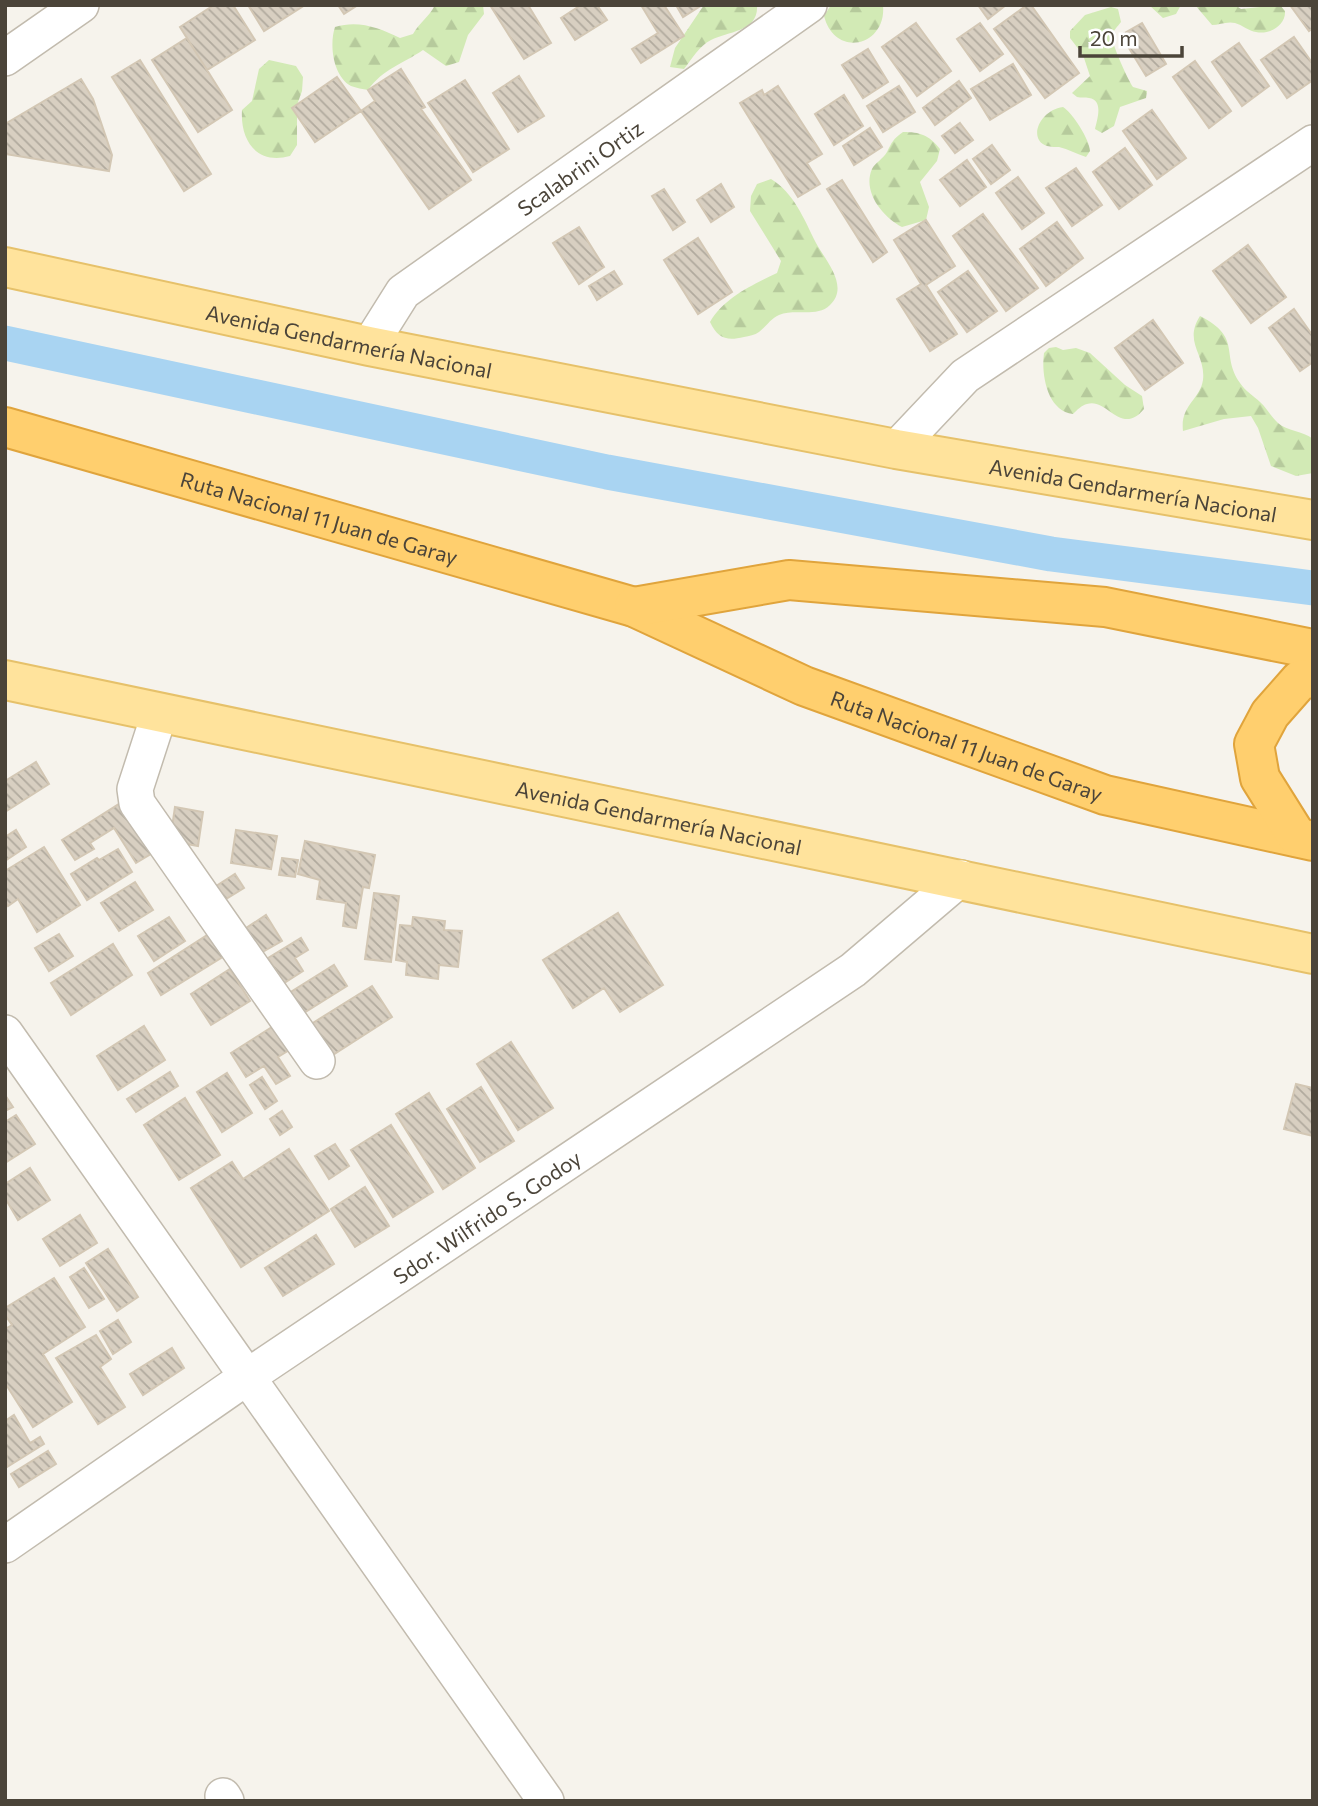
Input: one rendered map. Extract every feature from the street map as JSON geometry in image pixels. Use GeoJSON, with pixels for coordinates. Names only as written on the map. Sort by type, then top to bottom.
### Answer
{"type":"FeatureCollection","features":[{"type":"Feature","properties":{"kind":"highway","name":"Ruta Nacional 11 Juan de Garay"},"geometry":{"type":"LineString","coordinates":[[5,427],[634,607],[804,686],[1105,795],[1305,839]]}},
{"type":"Feature","properties":{"kind":"highway","name":"Ruta Nacional 11 Juan de Garay"},"geometry":{"type":"LineString","coordinates":[[634,607],[789,580],[1105,607],[1313,649]]}},
{"type":"Feature","properties":{"kind":"highway"},"geometry":{"type":"LineString","coordinates":[[1305,839],[1260,778],[1254,744],[1270,713],[1300,680],[1313,678]]}},
{"type":"Feature","properties":{"kind":"main road","name":"Avenida Gendarmería Nacional"},"geometry":{"type":"LineString","coordinates":[[5,267],[369,346],[896,449],[1313,520]]}},
{"type":"Feature","properties":{"kind":"main road","name":"Avenida Gendarmería Nacional"},"geometry":{"type":"LineString","coordinates":[[5,680],[961,878],[1313,954]]}},
{"type":"Feature","properties":{"kind":"street","name":"Scalabrini Ortiz"},"geometry":{"type":"LineString","coordinates":[[369,346],[403,292],[796,9]]}},
{"type":"Feature","properties":{"kind":"street"},"geometry":{"type":"LineString","coordinates":[[5,58],[63,10]]}},
{"type":"Feature","properties":{"kind":"street"},"geometry":{"type":"LineString","coordinates":[[896,449],[965,376],[1313,143]]}},
{"type":"Feature","properties":{"kind":"street"},"geometry":{"type":"LineString","coordinates":[[160,712],[135,789],[137,803],[317,1061]]}},
{"type":"Feature","properties":{"kind":"street","name":"Sdor. Wilfrido S. Godoy"},"geometry":{"type":"LineString","coordinates":[[5,1545],[247,1377],[853,970],[961,878]]}},
{"type":"Feature","properties":{"kind":"street"},"geometry":{"type":"LineString","coordinates":[[5,1033],[546,1801]]}},
{"type":"Feature","properties":{"kind":"green space"},"geometry":{"type":"Polygon","coordinates":[[[435,5],[483,5],[484,14],[468,35],[459,62],[446,66],[423,50],[387,72],[368,90],[351,86],[340,75],[334,60],[332,42],[335,27],[352,24],[369,26],[400,38],[413,34],[435,5]]]}},
{"type":"Feature","properties":{"kind":"green space"},"geometry":{"type":"Polygon","coordinates":[[[704,5],[757,5],[753,21],[748,26],[707,43],[684,69],[670,67],[675,48],[704,5]]]}},
{"type":"Feature","properties":{"kind":"green space"},"geometry":{"type":"Polygon","coordinates":[[[831,5],[883,5],[882,19],[869,38],[849,42],[838,38],[830,30],[824,16],[831,5]]]}},
{"type":"Feature","properties":{"kind":"green space"},"geometry":{"type":"Polygon","coordinates":[[[1149,5],[1181,5],[1176,14],[1163,18],[1149,5]]]}},
{"type":"Feature","properties":{"kind":"green space"},"geometry":{"type":"Polygon","coordinates":[[[1195,5],[1235,5],[1241,9],[1280,5],[1285,16],[1276,28],[1261,33],[1232,23],[1212,25],[1195,5]]]}},
{"type":"Feature","properties":{"kind":"green space"},"geometry":{"type":"Polygon","coordinates":[[[1111,7],[1118,9],[1121,22],[1112,35],[1120,61],[1133,87],[1147,91],[1146,98],[1120,107],[1114,126],[1102,133],[1095,129],[1097,102],[1072,93],[1090,76],[1083,55],[1070,38],[1070,31],[1085,15],[1111,7]]]}},
{"type":"Feature","properties":{"kind":"green space"},"geometry":{"type":"Polygon","coordinates":[[[269,60],[296,66],[303,77],[297,105],[297,145],[290,156],[278,158],[260,154],[253,148],[244,132],[242,121],[242,110],[252,101],[259,69],[269,60]]]}},
{"type":"Feature","properties":{"kind":"green space"},"geometry":{"type":"Polygon","coordinates":[[[1063,107],[1087,140],[1090,151],[1086,157],[1062,148],[1047,146],[1038,137],[1039,125],[1048,113],[1063,107]]]}},
{"type":"Feature","properties":{"kind":"green space"},"geometry":{"type":"Polygon","coordinates":[[[903,132],[924,135],[940,149],[937,161],[920,182],[929,207],[926,220],[902,227],[888,217],[876,203],[870,178],[873,167],[903,132]]]}},
{"type":"Feature","properties":{"kind":"green space"},"geometry":{"type":"Polygon","coordinates":[[[771,179],[792,199],[830,265],[837,282],[836,298],[819,311],[779,315],[754,335],[733,339],[724,337],[716,332],[710,322],[716,313],[739,293],[777,273],[781,261],[750,211],[751,196],[757,184],[771,179]]]}},
{"type":"Feature","properties":{"kind":"green space"},"geometry":{"type":"Polygon","coordinates":[[[1200,316],[1222,332],[1229,347],[1234,373],[1244,388],[1278,423],[1313,439],[1313,473],[1296,476],[1271,466],[1251,416],[1224,419],[1183,431],[1184,415],[1203,380],[1194,341],[1195,325],[1200,316]]]}},
{"type":"Feature","properties":{"kind":"green space"},"geometry":{"type":"Polygon","coordinates":[[[1049,348],[1063,350],[1076,348],[1090,353],[1125,385],[1142,396],[1144,409],[1136,417],[1128,419],[1094,403],[1083,405],[1073,414],[1064,411],[1052,399],[1045,381],[1044,353],[1049,348]]]}},
{"type":"Feature","properties":{"kind":"building"},"geometry":{"type":"Polygon","coordinates":[[[214,5],[233,5],[255,40],[207,70],[180,27],[214,5]]]}},
{"type":"Feature","properties":{"kind":"building"},"geometry":{"type":"Polygon","coordinates":[[[248,5],[305,5],[264,31],[248,5]]]}},
{"type":"Feature","properties":{"kind":"building"},"geometry":{"type":"Polygon","coordinates":[[[338,5],[358,5],[344,14],[338,5]]]}},
{"type":"Feature","properties":{"kind":"building"},"geometry":{"type":"Polygon","coordinates":[[[490,5],[528,5],[551,43],[524,59],[490,5]]]}},
{"type":"Feature","properties":{"kind":"building"},"geometry":{"type":"Polygon","coordinates":[[[581,5],[597,5],[607,20],[575,40],[561,18],[581,5]]]}},
{"type":"Feature","properties":{"kind":"building"},"geometry":{"type":"Polygon","coordinates":[[[641,5],[664,5],[684,36],[641,63],[632,49],[658,33],[641,5]]]}},
{"type":"Feature","properties":{"kind":"building"},"geometry":{"type":"Polygon","coordinates":[[[676,5],[702,5],[683,17],[676,5]]]}},
{"type":"Feature","properties":{"kind":"building"},"geometry":{"type":"Polygon","coordinates":[[[978,5],[1006,5],[988,19],[978,5]]]}},
{"type":"Feature","properties":{"kind":"building"},"geometry":{"type":"Polygon","coordinates":[[[1027,5],[1031,5],[1079,73],[1045,98],[994,29],[1027,5]]]}},
{"type":"Feature","properties":{"kind":"building"},"geometry":{"type":"Polygon","coordinates":[[[1290,5],[1313,5],[1313,28],[1309,31],[1290,5]]]}},
{"type":"Feature","properties":{"kind":"building"},"geometry":{"type":"Polygon","coordinates":[[[916,23],[951,71],[917,96],[882,47],[916,23]]]}},
{"type":"Feature","properties":{"kind":"building"},"geometry":{"type":"Polygon","coordinates":[[[980,23],[1003,54],[980,71],[957,39],[980,23]]]}},
{"type":"Feature","properties":{"kind":"building"},"geometry":{"type":"Polygon","coordinates":[[[1142,23],[1166,64],[1146,76],[1121,35],[1142,23]]]}},
{"type":"Feature","properties":{"kind":"building"},"geometry":{"type":"Polygon","coordinates":[[[1294,37],[1313,64],[1313,80],[1287,98],[1261,60],[1294,37]]]}},
{"type":"Feature","properties":{"kind":"building"},"geometry":{"type":"Polygon","coordinates":[[[187,38],[232,110],[198,132],[152,60],[187,38]]]}},
{"type":"Feature","properties":{"kind":"building"},"geometry":{"type":"Polygon","coordinates":[[[1239,43],[1269,86],[1242,106],[1212,62],[1239,43]]]}},
{"type":"Feature","properties":{"kind":"building"},"geometry":{"type":"Polygon","coordinates":[[[868,49],[888,82],[863,98],[842,65],[868,49]]]}},
{"type":"Feature","properties":{"kind":"building"},"geometry":{"type":"Polygon","coordinates":[[[140,60],[211,174],[184,191],[112,77],[140,60]]]}},
{"type":"Feature","properties":{"kind":"building"},"geometry":{"type":"Polygon","coordinates":[[[1195,61],[1231,111],[1209,128],[1173,77],[1195,61]]]}},
{"type":"Feature","properties":{"kind":"building"},"geometry":{"type":"Polygon","coordinates":[[[1013,64],[1031,95],[990,120],[971,89],[1013,64]]]}},
{"type":"Feature","properties":{"kind":"building"},"geometry":{"type":"Polygon","coordinates":[[[401,69],[425,107],[421,109],[471,180],[429,209],[361,111],[375,101],[368,90],[401,69]]]}},
{"type":"Feature","properties":{"kind":"building"},"geometry":{"type":"Polygon","coordinates":[[[519,76],[544,116],[518,132],[493,93],[519,76]]]}},
{"type":"Feature","properties":{"kind":"building"},"geometry":{"type":"Polygon","coordinates":[[[337,77],[361,111],[315,142],[292,108],[337,77]]]}},
{"type":"Feature","properties":{"kind":"building"},"geometry":{"type":"Polygon","coordinates":[[[81,79],[93,99],[112,155],[109,171],[5,154],[5,124],[81,79]]]}},
{"type":"Feature","properties":{"kind":"building"},"geometry":{"type":"Polygon","coordinates":[[[465,80],[509,149],[473,172],[428,103],[465,80]]]}},
{"type":"Feature","properties":{"kind":"building"},"geometry":{"type":"Polygon","coordinates":[[[959,81],[971,98],[935,125],[923,108],[959,81]]]}},
{"type":"Feature","properties":{"kind":"building"},"geometry":{"type":"Polygon","coordinates":[[[778,86],[822,154],[807,163],[820,184],[798,197],[740,103],[762,90],[764,95],[778,86]]]}},
{"type":"Feature","properties":{"kind":"building"},"geometry":{"type":"Polygon","coordinates":[[[899,86],[915,112],[883,132],[867,106],[899,86]]]}},
{"type":"Feature","properties":{"kind":"building"},"geometry":{"type":"Polygon","coordinates":[[[844,95],[863,126],[834,145],[815,114],[844,95]]]}},
{"type":"Feature","properties":{"kind":"building"},"geometry":{"type":"Polygon","coordinates":[[[1152,110],[1186,158],[1157,179],[1123,131],[1152,110]]]}},
{"type":"Feature","properties":{"kind":"building"},"geometry":{"type":"Polygon","coordinates":[[[960,123],[973,140],[955,153],[942,136],[960,123]]]}},
{"type":"Feature","properties":{"kind":"building"},"geometry":{"type":"Polygon","coordinates":[[[870,128],[882,147],[854,165],[843,146],[870,128]]]}},
{"type":"Feature","properties":{"kind":"building"},"geometry":{"type":"Polygon","coordinates":[[[992,145],[1010,170],[991,184],[973,159],[992,145]]]}},
{"type":"Feature","properties":{"kind":"building"},"geometry":{"type":"Polygon","coordinates":[[[1125,148],[1152,185],[1119,209],[1093,172],[1125,148]]]}},
{"type":"Feature","properties":{"kind":"building"},"geometry":{"type":"Polygon","coordinates":[[[967,160],[986,187],[960,206],[940,180],[967,160]]]}},
{"type":"Feature","properties":{"kind":"building"},"geometry":{"type":"Polygon","coordinates":[[[1076,168],[1102,205],[1072,226],[1046,188],[1076,168]]]}},
{"type":"Feature","properties":{"kind":"building"},"geometry":{"type":"Polygon","coordinates":[[[1018,177],[1044,213],[1022,229],[996,193],[1018,177]]]}},
{"type":"Feature","properties":{"kind":"building"},"geometry":{"type":"Polygon","coordinates":[[[842,180],[887,252],[873,262],[827,189],[842,180]]]}},
{"type":"Feature","properties":{"kind":"building"},"geometry":{"type":"Polygon","coordinates":[[[721,184],[734,207],[711,222],[697,200],[721,184]]]}},
{"type":"Feature","properties":{"kind":"building"},"geometry":{"type":"Polygon","coordinates":[[[664,189],[685,222],[673,230],[652,196],[664,189]]]}},
{"type":"Feature","properties":{"kind":"building"},"geometry":{"type":"Polygon","coordinates":[[[983,214],[1038,288],[1006,311],[953,236],[983,214]]]}},
{"type":"Feature","properties":{"kind":"building"},"geometry":{"type":"Polygon","coordinates":[[[926,220],[955,266],[926,285],[957,334],[930,351],[897,299],[921,284],[894,240],[926,220]]]}},
{"type":"Feature","properties":{"kind":"building"},"geometry":{"type":"Polygon","coordinates":[[[1057,222],[1083,258],[1046,286],[1020,249],[1057,222]]]}},
{"type":"Feature","properties":{"kind":"building"},"geometry":{"type":"Polygon","coordinates":[[[579,227],[604,267],[579,284],[553,243],[579,227]]]}},
{"type":"Feature","properties":{"kind":"building"},"geometry":{"type":"Polygon","coordinates":[[[698,238],[732,292],[698,314],[664,260],[698,238]]]}},
{"type":"Feature","properties":{"kind":"building"},"geometry":{"type":"Polygon","coordinates":[[[1248,245],[1286,297],[1251,323],[1213,271],[1248,245]]]}},
{"type":"Feature","properties":{"kind":"building"},"geometry":{"type":"Polygon","coordinates":[[[614,271],[622,284],[597,300],[589,286],[614,271]]]}},
{"type":"Feature","properties":{"kind":"building"},"geometry":{"type":"Polygon","coordinates":[[[968,271],[997,311],[967,332],[938,292],[968,271]]]}},
{"type":"Feature","properties":{"kind":"building"},"geometry":{"type":"Polygon","coordinates":[[[1294,309],[1313,336],[1313,362],[1300,371],[1269,328],[1294,309]]]}},
{"type":"Feature","properties":{"kind":"building"},"geometry":{"type":"Polygon","coordinates":[[[1153,320],[1183,363],[1145,390],[1115,348],[1153,320]]]}},
{"type":"Feature","properties":{"kind":"building"},"geometry":{"type":"Polygon","coordinates":[[[36,762],[49,784],[5,812],[5,781],[36,762]]]}},
{"type":"Feature","properties":{"kind":"building"},"geometry":{"type":"Polygon","coordinates":[[[119,804],[151,854],[136,863],[114,828],[90,843],[94,849],[75,860],[62,840],[119,804]]]}},
{"type":"Feature","properties":{"kind":"building"},"geometry":{"type":"Polygon","coordinates":[[[175,807],[203,812],[198,846],[170,841],[175,807]]]}},
{"type":"Feature","properties":{"kind":"building"},"geometry":{"type":"Polygon","coordinates":[[[16,830],[26,847],[5,861],[5,837],[16,830]]]}},
{"type":"Feature","properties":{"kind":"building"},"geometry":{"type":"Polygon","coordinates":[[[236,830],[277,836],[271,869],[231,863],[236,830]]]}},
{"type":"Feature","properties":{"kind":"building"},"geometry":{"type":"Polygon","coordinates":[[[305,841],[375,855],[369,888],[363,887],[356,928],[343,926],[346,903],[317,899],[320,880],[298,874],[305,841]]]}},
{"type":"Feature","properties":{"kind":"building"},"geometry":{"type":"Polygon","coordinates":[[[44,847],[80,905],[37,932],[18,899],[8,906],[5,901],[5,871],[44,847]]]}},
{"type":"Feature","properties":{"kind":"building"},"geometry":{"type":"Polygon","coordinates":[[[118,849],[132,872],[87,900],[71,874],[118,849]]]}},
{"type":"Feature","properties":{"kind":"building"},"geometry":{"type":"Polygon","coordinates":[[[282,858],[298,860],[295,877],[279,875],[282,858]]]}},
{"type":"Feature","properties":{"kind":"building"},"geometry":{"type":"Polygon","coordinates":[[[235,874],[244,888],[221,902],[213,888],[235,874]]]}},
{"type":"Feature","properties":{"kind":"building"},"geometry":{"type":"Polygon","coordinates":[[[135,882],[153,910],[119,931],[101,903],[135,882]]]}},
{"type":"Feature","properties":{"kind":"building"},"geometry":{"type":"Polygon","coordinates":[[[374,893],[399,896],[391,962],[365,959],[374,893]]]}},
{"type":"Feature","properties":{"kind":"building"},"geometry":{"type":"Polygon","coordinates":[[[618,913],[663,985],[620,1012],[604,988],[573,1008],[543,960],[618,913]]]}},
{"type":"Feature","properties":{"kind":"building"},"geometry":{"type":"Polygon","coordinates":[[[266,915],[282,941],[259,954],[243,930],[266,915]]]}},
{"type":"Feature","properties":{"kind":"building"},"geometry":{"type":"Polygon","coordinates":[[[169,917],[185,941],[154,961],[138,936],[169,917]]]}},
{"type":"Feature","properties":{"kind":"building"},"geometry":{"type":"Polygon","coordinates":[[[413,917],[445,921],[444,930],[462,931],[458,967],[439,965],[438,979],[406,975],[407,962],[396,960],[400,925],[412,926],[413,917]]]}},
{"type":"Feature","properties":{"kind":"building"},"geometry":{"type":"Polygon","coordinates":[[[212,932],[226,955],[161,995],[148,973],[212,932]]]}},
{"type":"Feature","properties":{"kind":"building"},"geometry":{"type":"Polygon","coordinates":[[[59,934],[73,956],[49,971],[35,948],[59,934]]]}},
{"type":"Feature","properties":{"kind":"building"},"geometry":{"type":"Polygon","coordinates":[[[301,938],[308,950],[295,958],[303,971],[284,983],[268,958],[301,938]]]}},
{"type":"Feature","properties":{"kind":"building"},"geometry":{"type":"Polygon","coordinates":[[[113,944],[132,975],[71,1015],[51,983],[113,944]]]}},
{"type":"Feature","properties":{"kind":"building"},"geometry":{"type":"Polygon","coordinates":[[[334,965],[347,986],[302,1014],[289,993],[334,965]]]}},
{"type":"Feature","properties":{"kind":"building"},"geometry":{"type":"Polygon","coordinates":[[[230,969],[250,1001],[211,1025],[191,994],[230,969]]]}},
{"type":"Feature","properties":{"kind":"building"},"geometry":{"type":"Polygon","coordinates":[[[372,986],[392,1017],[328,1058],[308,1026],[372,986]]]}},
{"type":"Feature","properties":{"kind":"building"},"geometry":{"type":"Polygon","coordinates":[[[275,1025],[291,1049],[278,1057],[290,1076],[276,1084],[264,1066],[246,1077],[231,1053],[275,1025]]]}},
{"type":"Feature","properties":{"kind":"building"},"geometry":{"type":"Polygon","coordinates":[[[144,1026],[165,1060],[118,1090],[97,1056],[144,1026]]]}},
{"type":"Feature","properties":{"kind":"building"},"geometry":{"type":"Polygon","coordinates":[[[511,1042],[553,1108],[518,1130],[477,1064],[511,1042]]]}},
{"type":"Feature","properties":{"kind":"building"},"geometry":{"type":"Polygon","coordinates":[[[170,1072],[178,1086],[136,1112],[127,1099],[170,1072]]]}},
{"type":"Feature","properties":{"kind":"building"},"geometry":{"type":"Polygon","coordinates":[[[227,1073],[252,1113],[222,1132],[197,1092],[227,1073]]]}},
{"type":"Feature","properties":{"kind":"building"},"geometry":{"type":"Polygon","coordinates":[[[262,1077],[277,1101],[265,1109],[250,1085],[262,1077]]]}},
{"type":"Feature","properties":{"kind":"building"},"geometry":{"type":"Polygon","coordinates":[[[1296,1084],[1313,1088],[1313,1136],[1284,1129],[1296,1084]]]}},
{"type":"Feature","properties":{"kind":"building"},"geometry":{"type":"Polygon","coordinates":[[[481,1087],[514,1141],[480,1162],[447,1109],[481,1087]]]}},
{"type":"Feature","properties":{"kind":"building"},"geometry":{"type":"Polygon","coordinates":[[[429,1093],[475,1168],[443,1189],[396,1114],[429,1093]]]}},
{"type":"Feature","properties":{"kind":"building"},"geometry":{"type":"Polygon","coordinates":[[[5,1095],[13,1107],[5,1111],[5,1095]]]}},
{"type":"Feature","properties":{"kind":"building"},"geometry":{"type":"Polygon","coordinates":[[[185,1098],[220,1155],[179,1180],[144,1125],[185,1098]]]}},
{"type":"Feature","properties":{"kind":"building"},"geometry":{"type":"Polygon","coordinates":[[[282,1111],[292,1127],[280,1135],[270,1119],[282,1111]]]}},
{"type":"Feature","properties":{"kind":"building"},"geometry":{"type":"Polygon","coordinates":[[[16,1115],[35,1144],[5,1163],[5,1122],[16,1115]]]}},
{"type":"Feature","properties":{"kind":"building"},"geometry":{"type":"Polygon","coordinates":[[[391,1125],[433,1192],[393,1217],[351,1150],[391,1125]]]}},
{"type":"Feature","properties":{"kind":"building"},"geometry":{"type":"Polygon","coordinates":[[[335,1144],[349,1166],[329,1179],[315,1156],[335,1144]]]}},
{"type":"Feature","properties":{"kind":"building"},"geometry":{"type":"Polygon","coordinates":[[[289,1149],[329,1211],[241,1267],[191,1188],[232,1162],[243,1179],[289,1149]]]}},
{"type":"Feature","properties":{"kind":"building"},"geometry":{"type":"Polygon","coordinates":[[[30,1168],[50,1200],[18,1220],[5,1198],[5,1184],[30,1168]]]}},
{"type":"Feature","properties":{"kind":"building"},"geometry":{"type":"Polygon","coordinates":[[[365,1187],[389,1226],[355,1247],[331,1209],[365,1187]]]}},
{"type":"Feature","properties":{"kind":"building"},"geometry":{"type":"Polygon","coordinates":[[[80,1215],[97,1243],[60,1266],[43,1239],[80,1215]]]}},
{"type":"Feature","properties":{"kind":"building"},"geometry":{"type":"Polygon","coordinates":[[[316,1235],[334,1264],[283,1296],[265,1268],[316,1235]]]}},
{"type":"Feature","properties":{"kind":"building"},"geometry":{"type":"Polygon","coordinates":[[[108,1249],[138,1297],[117,1311],[86,1263],[108,1249]]]}},
{"type":"Feature","properties":{"kind":"building"},"geometry":{"type":"Polygon","coordinates":[[[84,1268],[104,1299],[89,1308],[70,1277],[84,1268]]]}},
{"type":"Feature","properties":{"kind":"building"},"geometry":{"type":"Polygon","coordinates":[[[54,1278],[85,1327],[43,1354],[72,1402],[33,1427],[5,1383],[5,1329],[12,1325],[5,1315],[5,1308],[54,1278]]]}},
{"type":"Feature","properties":{"kind":"building"},"geometry":{"type":"Polygon","coordinates":[[[118,1320],[131,1342],[113,1354],[100,1331],[118,1320]]]}},
{"type":"Feature","properties":{"kind":"building"},"geometry":{"type":"Polygon","coordinates":[[[96,1335],[111,1359],[100,1367],[125,1407],[98,1424],[56,1358],[96,1335]]]}},
{"type":"Feature","properties":{"kind":"building"},"geometry":{"type":"Polygon","coordinates":[[[172,1348],[184,1368],[143,1395],[130,1374],[172,1348]]]}},
{"type":"Feature","properties":{"kind":"building"},"geometry":{"type":"Polygon","coordinates":[[[14,1415],[30,1443],[40,1437],[44,1444],[7,1467],[5,1421],[14,1415]]]}},
{"type":"Feature","properties":{"kind":"building"},"geometry":{"type":"Polygon","coordinates":[[[48,1451],[56,1464],[19,1487],[11,1474],[48,1451]]]}},
{"type":"Feature","properties":{"kind":"waterway"},"geometry":{"type":"LineString","coordinates":[[5,343],[607,472],[1051,554],[1313,588]]}}]}
